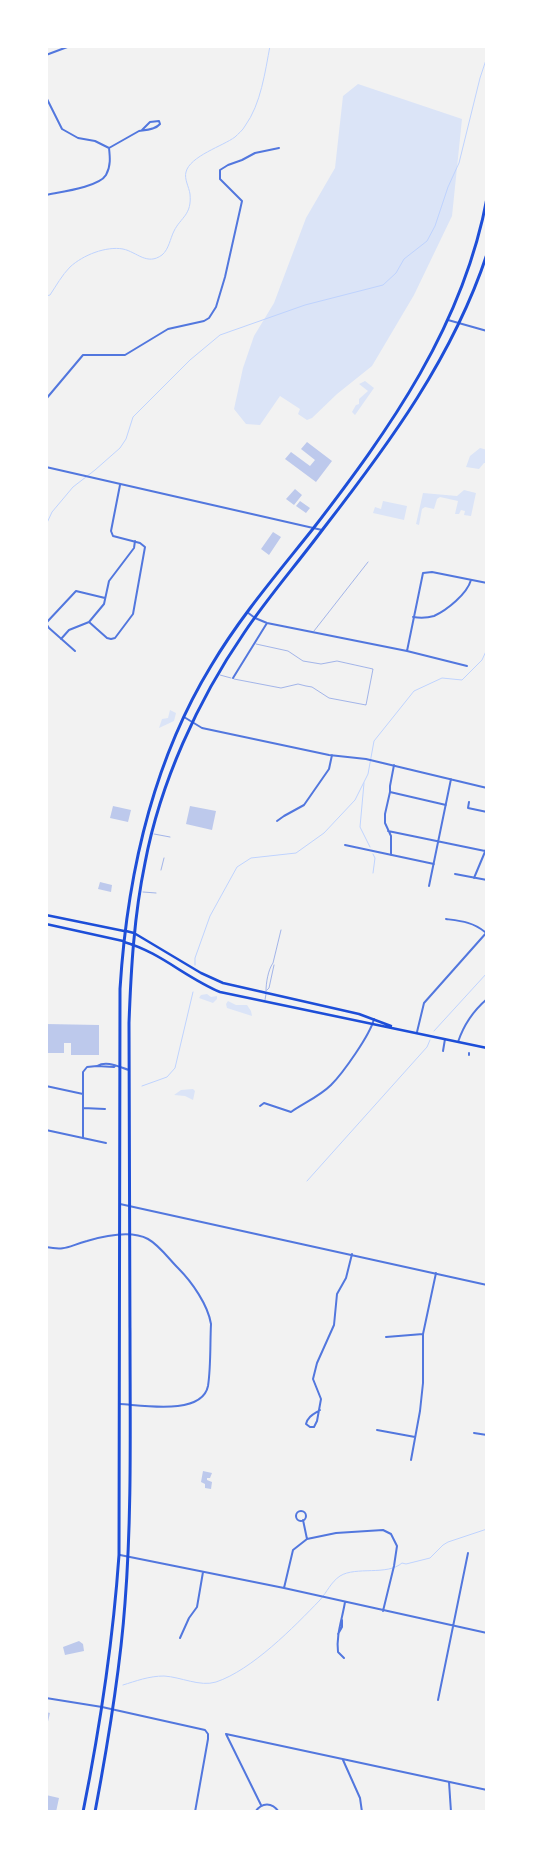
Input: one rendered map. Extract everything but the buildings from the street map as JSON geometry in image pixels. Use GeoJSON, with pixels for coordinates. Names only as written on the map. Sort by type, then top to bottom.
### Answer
{"type":"FeatureCollection","features":[{"type":"Feature","properties":{"kind":"highway"},"geometry":{"type":"LineString","coordinates":[[83,1812],[102,1707],[116,1598],[119,1555],[120,989],[124,931],[130,890],[143,831],[159,779],[184,717],[210,666],[247,612],[373,448],[419,377],[448,320],[467,275],[480,233],[487,198]]}},
{"type":"Feature","properties":{"kind":"highway"},"geometry":{"type":"LineString","coordinates":[[95,1812],[112,1710],[125,1604],[128,1557],[130,1404],[129,1023],[134,933],[140,891],[152,833],[168,784],[192,723],[218,674],[255,618],[406,418],[458,324],[487,254]]}},
{"type":"Feature","properties":{"kind":"highway"},"geometry":{"type":"LineString","coordinates":[[373,448],[381,453]]}},
{"type":"Feature","properties":{"kind":"main road"},"geometry":{"type":"LineString","coordinates":[[46,915],[134,933],[223,984],[374,1019],[398,1029]]}},
{"type":"Feature","properties":{"kind":"main road"},"geometry":{"type":"LineString","coordinates":[[46,924],[133,944],[161,958],[205,986],[220,992],[487,1048]]}},
{"type":"Feature","properties":{"kind":"street"},"geometry":{"type":"LineString","coordinates":[[46,55],[70,46]]}},
{"type":"Feature","properties":{"kind":"street"},"geometry":{"type":"LineString","coordinates":[[46,97],[62,129],[78,138],[95,141],[109,148]]}},
{"type":"Feature","properties":{"kind":"street"},"geometry":{"type":"LineString","coordinates":[[109,148],[142,130],[150,122],[159,121],[160,124],[156,128],[142,130]]}},
{"type":"Feature","properties":{"kind":"street"},"geometry":{"type":"LineString","coordinates":[[46,195],[86,186],[101,180],[106,174],[110,163],[109,148]]}},
{"type":"Feature","properties":{"kind":"street"},"geometry":{"type":"LineString","coordinates":[[46,399],[83,355],[125,354],[168,328],[204,321],[210,318],[216,307],[225,277],[242,201],[220,179],[220,170],[228,164],[255,153],[279,148]]}},
{"type":"Feature","properties":{"kind":"street"},"geometry":{"type":"LineString","coordinates":[[448,320],[487,331]]}},
{"type":"Feature","properties":{"kind":"street"},"geometry":{"type":"LineString","coordinates":[[46,467],[322,531]]}},
{"type":"Feature","properties":{"kind":"street"},"geometry":{"type":"LineString","coordinates":[[89,622],[107,638],[111,639],[115,638],[133,614],[145,547],[135,541],[113,536],[111,531],[120,484]]}},
{"type":"Feature","properties":{"kind":"street"},"geometry":{"type":"LineString","coordinates":[[61,639],[69,630],[89,622],[104,604],[109,581],[134,548],[135,541]]}},
{"type":"Feature","properties":{"kind":"street"},"geometry":{"type":"LineString","coordinates":[[407,651],[421,577],[424,571],[487,584]]}},
{"type":"Feature","properties":{"kind":"street"},"geometry":{"type":"LineString","coordinates":[[413,617],[426,618],[435,615],[463,596],[471,580]]}},
{"type":"Feature","properties":{"kind":"street"},"geometry":{"type":"LineString","coordinates":[[75,651],[46,624],[76,590],[106,598]]}},
{"type":"Feature","properties":{"kind":"street"},"geometry":{"type":"LineString","coordinates":[[247,612],[267,623],[407,651],[466,666]]}},
{"type":"Feature","properties":{"kind":"street"},"geometry":{"type":"LineString","coordinates":[[233,678],[267,623]]}},
{"type":"Feature","properties":{"kind":"street"},"geometry":{"type":"LineString","coordinates":[[184,717],[202,728],[332,756],[373,760],[487,788]]}},
{"type":"Feature","properties":{"kind":"street"},"geometry":{"type":"LineString","coordinates":[[277,821],[304,805],[329,769],[332,756]]}},
{"type":"Feature","properties":{"kind":"street"},"geometry":{"type":"LineString","coordinates":[[391,855],[391,836],[385,824],[385,814],[394,765]]}},
{"type":"Feature","properties":{"kind":"street"},"geometry":{"type":"LineString","coordinates":[[429,886],[451,779]]}},
{"type":"Feature","properties":{"kind":"street"},"geometry":{"type":"LineString","coordinates":[[390,792],[446,805]]}},
{"type":"Feature","properties":{"kind":"street"},"geometry":{"type":"LineString","coordinates":[[469,802],[468,808],[487,812]]}},
{"type":"Feature","properties":{"kind":"street"},"geometry":{"type":"LineString","coordinates":[[388,832],[485,851]]}},
{"type":"Feature","properties":{"kind":"street"},"geometry":{"type":"LineString","coordinates":[[345,845],[434,864]]}},
{"type":"Feature","properties":{"kind":"street"},"geometry":{"type":"LineString","coordinates":[[474,878],[487,847]]}},
{"type":"Feature","properties":{"kind":"street"},"geometry":{"type":"LineString","coordinates":[[455,874],[487,880]]}},
{"type":"Feature","properties":{"kind":"street"},"geometry":{"type":"LineString","coordinates":[[417,1033],[424,1003],[486,932],[467,922],[446,919]]}},
{"type":"Feature","properties":{"kind":"street"},"geometry":{"type":"LineString","coordinates":[[458,1042],[463,1026],[472,1012],[487,998]]}},
{"type":"Feature","properties":{"kind":"street"},"geometry":{"type":"LineString","coordinates":[[260,1106],[264,1103],[291,1112],[330,1086],[366,1037],[374,1019]]}},
{"type":"Feature","properties":{"kind":"street"},"geometry":{"type":"LineString","coordinates":[[443,1051],[445,1040]]}},
{"type":"Feature","properties":{"kind":"street"},"geometry":{"type":"LineString","coordinates":[[83,1138],[83,1075],[86,1067],[97,1066],[102,1063],[114,1064],[129,1070]]}},
{"type":"Feature","properties":{"kind":"street"},"geometry":{"type":"LineString","coordinates":[[46,1086],[83,1094]]}},
{"type":"Feature","properties":{"kind":"street"},"geometry":{"type":"LineString","coordinates":[[83,1108],[106,1109]]}},
{"type":"Feature","properties":{"kind":"street"},"geometry":{"type":"LineString","coordinates":[[46,1130],[106,1143]]}},
{"type":"Feature","properties":{"kind":"street"},"geometry":{"type":"LineString","coordinates":[[120,1204],[487,1285]]}},
{"type":"Feature","properties":{"kind":"street"},"geometry":{"type":"LineString","coordinates":[[46,1247],[60,1250],[87,1240],[120,1235],[148,1239],[186,1276],[210,1315],[208,1386],[202,1396],[172,1408],[120,1404]]}},
{"type":"Feature","properties":{"kind":"street"},"geometry":{"type":"LineString","coordinates":[[320,1410],[310,1416],[306,1424],[314,1427],[318,1421],[320,1410],[321,1399],[313,1379],[317,1363],[334,1324],[337,1294],[346,1278],[352,1254]]}},
{"type":"Feature","properties":{"kind":"street"},"geometry":{"type":"LineString","coordinates":[[411,1460],[423,1383],[423,1334],[436,1273]]}},
{"type":"Feature","properties":{"kind":"street"},"geometry":{"type":"LineString","coordinates":[[386,1336],[423,1334]]}},
{"type":"Feature","properties":{"kind":"street"},"geometry":{"type":"LineString","coordinates":[[377,1430],[415,1437]]}},
{"type":"Feature","properties":{"kind":"street"},"geometry":{"type":"LineString","coordinates":[[474,1433],[487,1435]]}},
{"type":"Feature","properties":{"kind":"street"},"geometry":{"type":"LineString","coordinates":[[304,1520],[307,1539]]}},
{"type":"Feature","properties":{"kind":"street"},"geometry":{"type":"LineString","coordinates":[[284,1588],[293,1550],[307,1539],[336,1533],[383,1530],[391,1534],[397,1546],[383,1611]]}},
{"type":"Feature","properties":{"kind":"street"},"geometry":{"type":"LineString","coordinates":[[438,1700],[468,1553]]}},
{"type":"Feature","properties":{"kind":"street"},"geometry":{"type":"LineString","coordinates":[[119,1555],[284,1588],[487,1633]]}},
{"type":"Feature","properties":{"kind":"street"},"geometry":{"type":"LineString","coordinates":[[180,1638],[189,1618],[197,1607],[203,1572]]}},
{"type":"Feature","properties":{"kind":"street"},"geometry":{"type":"LineString","coordinates":[[344,1658],[338,1652],[336,1642],[342,1628],[345,1602]]}},
{"type":"Feature","properties":{"kind":"street"},"geometry":{"type":"LineString","coordinates":[[46,1698],[102,1707],[197,1728],[207,1732],[208,1739],[195,1812]]}},
{"type":"Feature","properties":{"kind":"street"},"geometry":{"type":"LineString","coordinates":[[261,1805],[226,1734],[487,1790]]}},
{"type":"Feature","properties":{"kind":"street"},"geometry":{"type":"LineString","coordinates":[[343,1760],[360,1798],[362,1812]]}},
{"type":"Feature","properties":{"kind":"street"},"geometry":{"type":"LineString","coordinates":[[449,1782],[451,1812]]}},
{"type":"Feature","properties":{"kind":"street"},"geometry":{"type":"LineString","coordinates":[[255,1812],[261,1805],[271,1805],[279,1812]]}},
{"type":"Feature","properties":{"kind":"lane"},"geometry":{"type":"LineString","coordinates":[[313,632],[368,562]]}},
{"type":"Feature","properties":{"kind":"lane"},"geometry":{"type":"LineString","coordinates":[[218,674],[281,688],[298,684],[312,687],[328,698],[366,705],[373,669],[337,661],[321,664],[303,661],[288,651],[255,643]]}},
{"type":"Feature","properties":{"kind":"lane"},"geometry":{"type":"LineString","coordinates":[[152,833],[170,837]]}},
{"type":"Feature","properties":{"kind":"lane"},"geometry":{"type":"LineString","coordinates":[[162,870],[164,858]]}},
{"type":"Feature","properties":{"kind":"lane"},"geometry":{"type":"LineString","coordinates":[[140,891],[156,893]]}},
{"type":"Feature","properties":{"kind":"lane"},"geometry":{"type":"LineString","coordinates":[[264,1002],[270,970],[281,930]]}},
{"type":"Feature","properties":{"kind":"lane"},"geometry":{"type":"LineString","coordinates":[[267,990],[274,968],[273,963]]}},
{"type":"Feature","properties":{"kind":"shaded area"},"geometry":{"type":"Polygon","coordinates":[[[358,84],[462,119],[452,216],[414,295],[372,366],[337,394],[312,418],[307,420],[298,414],[300,409],[280,396],[260,425],[246,424],[234,409],[243,368],[254,336],[274,303],[306,218],[335,168],[343,96],[358,84]]]}},
{"type":"Feature","properties":{"kind":"shaded area"},"geometry":{"type":"Polygon","coordinates":[[[365,381],[374,388],[355,415],[352,412],[356,405],[359,404],[359,399],[368,391],[359,384],[365,381]]]}},
{"type":"Feature","properties":{"kind":"shaded area"},"geometry":{"type":"Polygon","coordinates":[[[480,448],[487,450],[487,463],[484,463],[479,469],[466,467],[470,456],[480,448]]]}},
{"type":"Feature","properties":{"kind":"shaded area"},"geometry":{"type":"Polygon","coordinates":[[[464,490],[476,493],[471,516],[464,515],[465,511],[461,510],[459,514],[455,514],[458,501],[440,497],[437,499],[434,509],[425,507],[422,509],[419,525],[416,524],[423,493],[457,496],[464,490]]]}},
{"type":"Feature","properties":{"kind":"shaded area"},"geometry":{"type":"Polygon","coordinates":[[[383,501],[407,506],[404,520],[373,513],[375,507],[381,509],[383,501]]]}},
{"type":"Feature","properties":{"kind":"shaded area"},"geometry":{"type":"Polygon","coordinates":[[[170,710],[176,713],[174,721],[159,728],[162,719],[168,718],[170,710]]]}},
{"type":"Feature","properties":{"kind":"shaded area"},"geometry":{"type":"Polygon","coordinates":[[[207,994],[211,997],[217,996],[217,999],[213,1003],[199,998],[201,995],[207,994]]]}},
{"type":"Feature","properties":{"kind":"shaded area"},"geometry":{"type":"Polygon","coordinates":[[[228,1001],[236,1005],[247,1005],[252,1016],[227,1008],[226,1004],[228,1001]]]}},
{"type":"Feature","properties":{"kind":"shaded area"},"geometry":{"type":"Polygon","coordinates":[[[193,1089],[195,1091],[193,1100],[185,1096],[174,1095],[181,1090],[193,1089]]]}},
{"type":"Feature","properties":{"kind":"waterway"},"geometry":{"type":"LineString","coordinates":[[46,296],[50,295],[70,267],[95,252],[116,248],[147,259],[157,258],[164,253],[174,231],[188,211],[190,194],[186,172],[189,166],[200,156],[235,137],[244,127],[259,98],[270,46]]}},
{"type":"Feature","properties":{"kind":"waterway"},"geometry":{"type":"LineString","coordinates":[[46,525],[52,512],[73,487],[120,448],[126,439],[133,417],[190,360],[220,335],[305,305],[383,285],[396,273],[404,259],[427,241],[435,226],[448,187],[459,163],[487,57]]}},
{"type":"Feature","properties":{"kind":"waterway"},"geometry":{"type":"LineString","coordinates":[[195,965],[195,958],[210,916],[237,867],[251,858],[296,853],[324,833],[355,800],[368,774],[374,741],[414,691],[442,678],[462,680],[482,660],[487,649]]}},
{"type":"Feature","properties":{"kind":"waterway"},"geometry":{"type":"LineString","coordinates":[[364,783],[360,827],[370,847]]}},
{"type":"Feature","properties":{"kind":"waterway"},"geometry":{"type":"LineString","coordinates":[[373,854],[375,858],[373,873]]}},
{"type":"Feature","properties":{"kind":"waterway"},"geometry":{"type":"LineString","coordinates":[[434,1031],[487,973]]}},
{"type":"Feature","properties":{"kind":"waterway"},"geometry":{"type":"LineString","coordinates":[[142,1086],[167,1077],[175,1068],[193,992]]}},
{"type":"Feature","properties":{"kind":"waterway"},"geometry":{"type":"LineString","coordinates":[[307,1181],[427,1047],[430,1040]]}},
{"type":"Feature","properties":{"kind":"waterway"},"geometry":{"type":"LineString","coordinates":[[123,1685],[158,1676],[204,1683],[216,1682],[244,1668],[272,1647],[320,1600],[340,1576],[347,1573],[388,1569],[402,1563],[406,1564],[430,1558],[448,1542],[487,1529]]}}]}
